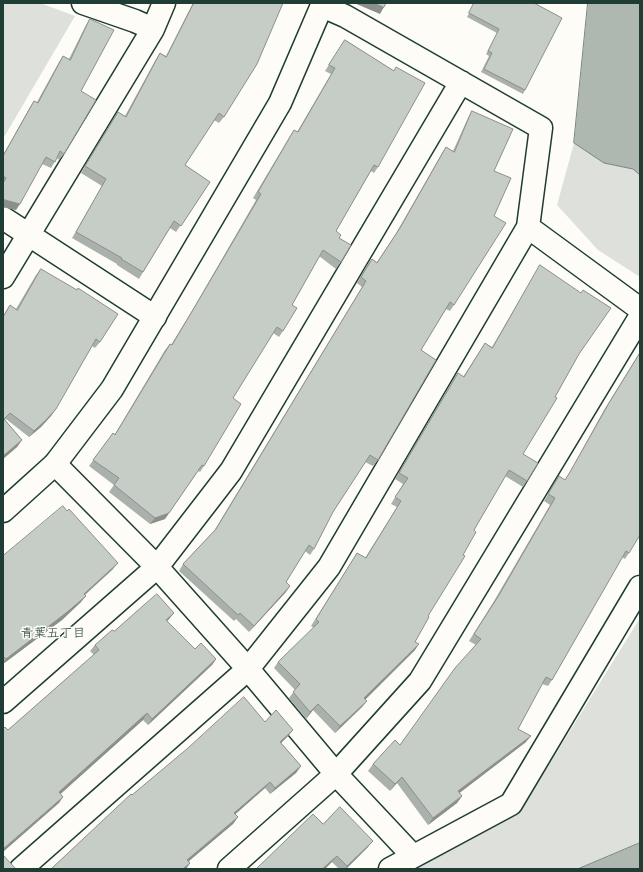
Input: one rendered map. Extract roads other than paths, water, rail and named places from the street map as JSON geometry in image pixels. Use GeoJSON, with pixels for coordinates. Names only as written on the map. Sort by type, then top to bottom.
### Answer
{"type":"FeatureCollection","features":[{"type":"Feature","properties":{"kind":"street"},"geometry":{"type":"LineString","coordinates":[[83,3],[135,21],[153,29]]}},
{"type":"Feature","properties":{"kind":"street"},"geometry":{"type":"LineString","coordinates":[[3,277],[153,29],[164,3]]}},
{"type":"Feature","properties":{"kind":"street"},"geometry":{"type":"LineString","coordinates":[[3,511],[56,464],[112,389],[156,317],[280,103],[323,4],[541,128],[528,228],[329,568],[248,669],[21,869]]}},
{"type":"Feature","properties":{"kind":"street"},"geometry":{"type":"LineString","coordinates":[[3,702],[156,567],[231,471],[461,82]]}},
{"type":"Feature","properties":{"kind":"street"},"geometry":{"type":"LineString","coordinates":[[3,218],[156,317]]}},
{"type":"Feature","properties":{"kind":"street"},"geometry":{"type":"LineString","coordinates":[[528,228],[640,309]]}},
{"type":"Feature","properties":{"kind":"street"},"geometry":{"type":"LineString","coordinates":[[229,869],[336,774],[420,681],[640,317]]}},
{"type":"Feature","properties":{"kind":"street"},"geometry":{"type":"LineString","coordinates":[[56,464],[156,567],[248,669],[336,774],[414,856]]}},
{"type":"Feature","properties":{"kind":"street"},"geometry":{"type":"LineString","coordinates":[[390,869],[511,804],[640,587]]}},
{"type":"Feature","properties":{"kind":"district","name":"青葉五丁目"},"geometry":{"type":"Point","coordinates":[53,633]}}]}
